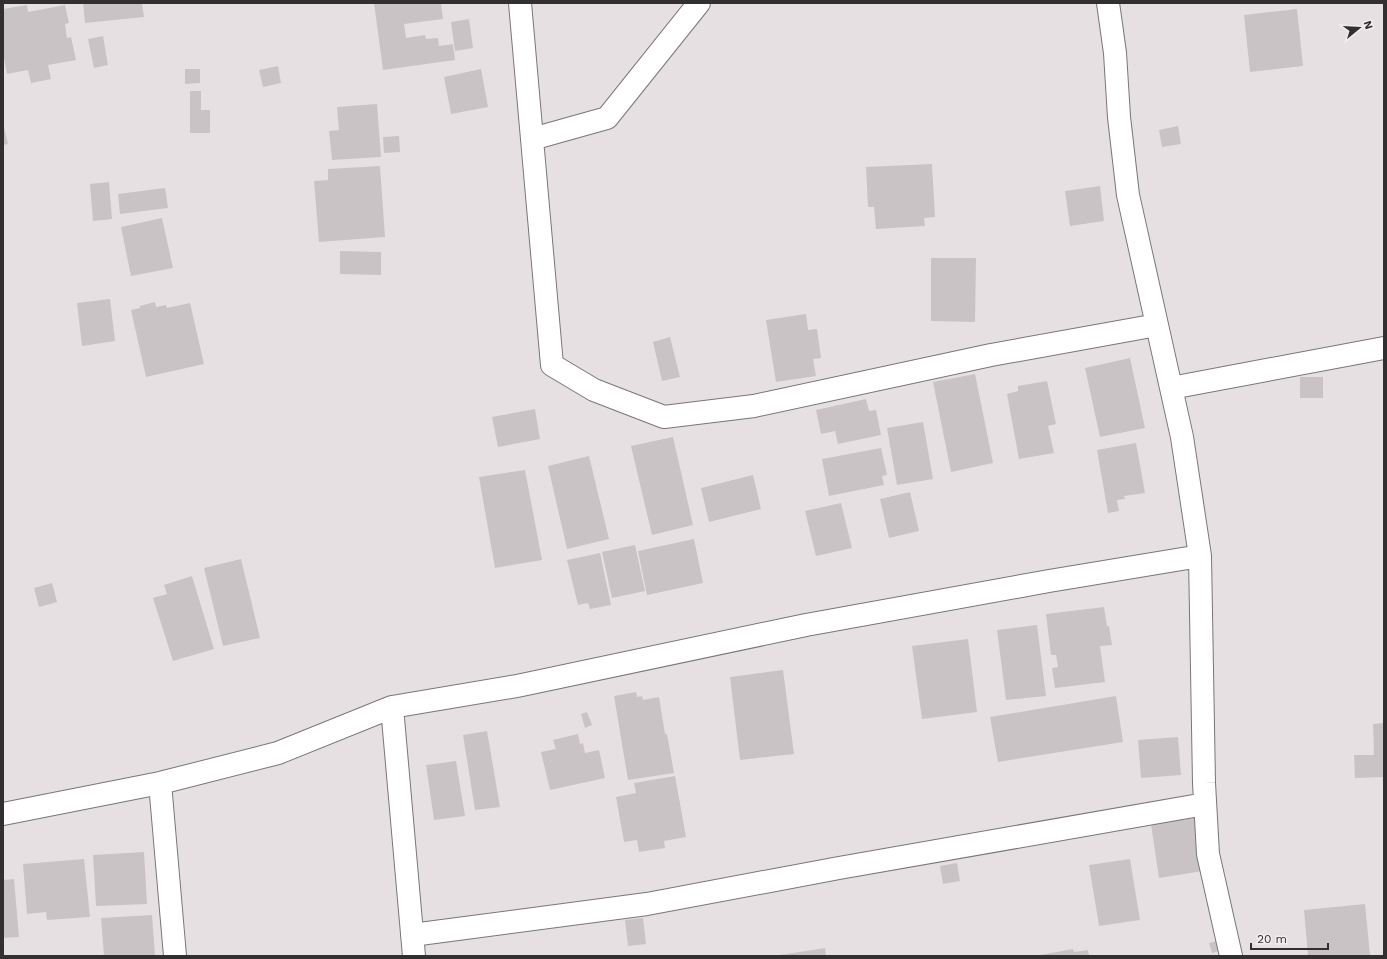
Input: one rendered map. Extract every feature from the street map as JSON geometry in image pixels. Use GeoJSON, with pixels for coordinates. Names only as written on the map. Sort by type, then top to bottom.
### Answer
{"type":"FeatureCollection","features":[{"type":"Feature","properties":{"kind":"street"},"geometry":{"type":"LineString","coordinates":[[520,3],[552,366],[594,390],[664,417],[754,406],[990,355],[1157,325]]}},
{"type":"Feature","properties":{"kind":"street"},"geometry":{"type":"LineString","coordinates":[[532,139],[607,118],[699,3]]}},
{"type":"Feature","properties":{"kind":"street"},"geometry":{"type":"LineString","coordinates":[[1108,3],[1115,53],[1119,117],[1128,195],[1182,437],[1200,556],[1205,804],[1208,854],[1231,956]]}},
{"type":"Feature","properties":{"kind":"street"},"geometry":{"type":"LineString","coordinates":[[1171,388],[1384,348]]}},
{"type":"Feature","properties":{"kind":"street"},"geometry":{"type":"LineString","coordinates":[[3,814],[160,783],[278,753],[392,707],[517,686],[814,624],[1049,581],[1200,556]]}},
{"type":"Feature","properties":{"kind":"street"},"geometry":{"type":"LineString","coordinates":[[392,707],[413,946],[839,868],[1205,804]]}},
{"type":"Feature","properties":{"kind":"street"},"geometry":{"type":"LineString","coordinates":[[160,783],[175,956]]}},
{"type":"Feature","properties":{"kind":"building"},"geometry":{"type":"Polygon","coordinates":[[[83,3],[142,3],[144,17],[85,23],[83,3]]]}},
{"type":"Feature","properties":{"kind":"building"},"geometry":{"type":"Polygon","coordinates":[[[374,3],[441,3],[443,19],[404,24],[406,38],[425,35],[426,39],[438,38],[439,46],[453,44],[455,60],[383,70],[374,3]]]}},
{"type":"Feature","properties":{"kind":"building"},"geometry":{"type":"Polygon","coordinates":[[[27,5],[28,12],[65,5],[69,23],[65,24],[67,38],[71,37],[76,60],[48,65],[51,79],[31,83],[28,70],[7,74],[3,53],[3,9],[27,5]]]}},
{"type":"Feature","properties":{"kind":"building"},"geometry":{"type":"Polygon","coordinates":[[[1297,9],[1303,66],[1250,72],[1244,15],[1297,9]]]}},
{"type":"Feature","properties":{"kind":"building"},"geometry":{"type":"Polygon","coordinates":[[[469,19],[473,48],[455,51],[451,22],[469,19]]]}},
{"type":"Feature","properties":{"kind":"building"},"geometry":{"type":"Polygon","coordinates":[[[103,36],[108,65],[94,68],[88,39],[103,36]]]}},
{"type":"Feature","properties":{"kind":"building"},"geometry":{"type":"Polygon","coordinates":[[[278,66],[281,83],[263,87],[259,70],[278,66]]]}},
{"type":"Feature","properties":{"kind":"building"},"geometry":{"type":"Polygon","coordinates":[[[185,69],[200,69],[200,83],[185,84],[185,69]]]}},
{"type":"Feature","properties":{"kind":"building"},"geometry":{"type":"Polygon","coordinates":[[[481,69],[488,107],[451,114],[444,77],[481,69]]]}},
{"type":"Feature","properties":{"kind":"building"},"geometry":{"type":"Polygon","coordinates":[[[190,91],[201,91],[201,110],[210,110],[210,133],[190,133],[190,91]]]}},
{"type":"Feature","properties":{"kind":"building"},"geometry":{"type":"Polygon","coordinates":[[[377,104],[381,157],[332,160],[329,131],[339,130],[337,107],[377,104]]]}},
{"type":"Feature","properties":{"kind":"building"},"geometry":{"type":"Polygon","coordinates":[[[3,123],[8,144],[3,145],[3,123]]]}},
{"type":"Feature","properties":{"kind":"building"},"geometry":{"type":"Polygon","coordinates":[[[1178,126],[1181,144],[1162,147],[1159,130],[1178,126]]]}},
{"type":"Feature","properties":{"kind":"building"},"geometry":{"type":"Polygon","coordinates":[[[399,136],[400,152],[384,153],[383,137],[399,136]]]}},
{"type":"Feature","properties":{"kind":"building"},"geometry":{"type":"Polygon","coordinates":[[[932,164],[935,217],[924,218],[925,226],[876,229],[874,207],[868,207],[866,167],[932,164]]]}},
{"type":"Feature","properties":{"kind":"building"},"geometry":{"type":"Polygon","coordinates":[[[380,166],[385,237],[319,242],[314,181],[328,180],[328,169],[380,166]]]}},
{"type":"Feature","properties":{"kind":"building"},"geometry":{"type":"Polygon","coordinates":[[[109,182],[112,219],[93,221],[90,184],[109,182]]]}},
{"type":"Feature","properties":{"kind":"building"},"geometry":{"type":"Polygon","coordinates":[[[1100,186],[1104,221],[1070,226],[1065,191],[1100,186]]]}},
{"type":"Feature","properties":{"kind":"building"},"geometry":{"type":"Polygon","coordinates":[[[165,188],[168,208],[120,214],[118,194],[165,188]]]}},
{"type":"Feature","properties":{"kind":"building"},"geometry":{"type":"Polygon","coordinates":[[[162,218],[173,268],[131,276],[121,227],[162,218]]]}},
{"type":"Feature","properties":{"kind":"building"},"geometry":{"type":"Polygon","coordinates":[[[340,251],[381,252],[381,275],[340,274],[340,251]]]}},
{"type":"Feature","properties":{"kind":"building"},"geometry":{"type":"Polygon","coordinates":[[[931,258],[976,258],[975,322],[931,321],[931,258]]]}},
{"type":"Feature","properties":{"kind":"building"},"geometry":{"type":"Polygon","coordinates":[[[110,299],[115,341],[82,346],[77,303],[110,299]]]}},
{"type":"Feature","properties":{"kind":"building"},"geometry":{"type":"Polygon","coordinates":[[[155,302],[156,307],[166,305],[167,308],[190,303],[204,364],[146,377],[131,310],[155,302]]]}},
{"type":"Feature","properties":{"kind":"building"},"geometry":{"type":"Polygon","coordinates":[[[806,314],[808,330],[817,329],[821,358],[813,359],[816,376],[776,382],[766,320],[806,314]]]}},
{"type":"Feature","properties":{"kind":"building"},"geometry":{"type":"Polygon","coordinates":[[[670,337],[680,377],[662,381],[653,342],[670,337]]]}},
{"type":"Feature","properties":{"kind":"building"},"geometry":{"type":"Polygon","coordinates":[[[1130,358],[1145,428],[1100,437],[1085,368],[1130,358]]]}},
{"type":"Feature","properties":{"kind":"building"},"geometry":{"type":"Polygon","coordinates":[[[975,374],[993,463],[951,472],[933,382],[975,374]]]}},
{"type":"Feature","properties":{"kind":"building"},"geometry":{"type":"Polygon","coordinates":[[[1300,377],[1323,377],[1323,398],[1300,398],[1300,377]]]}},
{"type":"Feature","properties":{"kind":"building"},"geometry":{"type":"Polygon","coordinates":[[[1047,381],[1056,424],[1048,426],[1054,453],[1019,459],[1007,394],[1018,391],[1018,386],[1047,381]]]}},
{"type":"Feature","properties":{"kind":"building"},"geometry":{"type":"Polygon","coordinates":[[[866,399],[869,411],[876,410],[881,435],[838,444],[835,431],[821,434],[816,410],[866,399]]]}},
{"type":"Feature","properties":{"kind":"building"},"geometry":{"type":"Polygon","coordinates":[[[535,409],[540,439],[498,447],[492,417],[535,409]]]}},
{"type":"Feature","properties":{"kind":"building"},"geometry":{"type":"Polygon","coordinates":[[[923,422],[933,479],[897,485],[887,428],[923,422]]]}},
{"type":"Feature","properties":{"kind":"building"},"geometry":{"type":"Polygon","coordinates":[[[673,437],[693,525],[652,535],[631,446],[673,437]]]}},
{"type":"Feature","properties":{"kind":"building"},"geometry":{"type":"Polygon","coordinates":[[[1136,443],[1145,493],[1124,496],[1125,499],[1117,500],[1119,511],[1108,513],[1097,450],[1136,443]]]}},
{"type":"Feature","properties":{"kind":"building"},"geometry":{"type":"Polygon","coordinates":[[[881,448],[887,475],[882,476],[884,485],[829,496],[822,459],[881,448]]]}},
{"type":"Feature","properties":{"kind":"building"},"geometry":{"type":"Polygon","coordinates":[[[589,456],[609,539],[567,549],[548,466],[589,456]]]}},
{"type":"Feature","properties":{"kind":"building"},"geometry":{"type":"Polygon","coordinates":[[[525,470],[542,560],[495,568],[479,477],[525,470]]]}},
{"type":"Feature","properties":{"kind":"building"},"geometry":{"type":"Polygon","coordinates":[[[753,475],[761,509],[709,522],[701,488],[753,475]]]}},
{"type":"Feature","properties":{"kind":"building"},"geometry":{"type":"Polygon","coordinates":[[[910,492],[919,531],[889,538],[880,499],[910,492]]]}},
{"type":"Feature","properties":{"kind":"building"},"geometry":{"type":"Polygon","coordinates":[[[841,503],[852,548],[816,556],[805,511],[841,503]]]}},
{"type":"Feature","properties":{"kind":"building"},"geometry":{"type":"Polygon","coordinates":[[[694,539],[703,583],[647,595],[638,551],[694,539]]]}},
{"type":"Feature","properties":{"kind":"building"},"geometry":{"type":"Polygon","coordinates":[[[635,545],[645,591],[612,598],[602,552],[635,545]]]}},
{"type":"Feature","properties":{"kind":"building"},"geometry":{"type":"Polygon","coordinates":[[[600,553],[611,605],[590,609],[588,603],[578,605],[567,560],[600,553]]]}},
{"type":"Feature","properties":{"kind":"building"},"geometry":{"type":"Polygon","coordinates":[[[241,559],[260,638],[223,646],[204,568],[241,559]]]}},
{"type":"Feature","properties":{"kind":"building"},"geometry":{"type":"Polygon","coordinates":[[[192,576],[214,649],[173,661],[153,598],[167,594],[164,585],[192,576]]]}},
{"type":"Feature","properties":{"kind":"building"},"geometry":{"type":"Polygon","coordinates":[[[52,583],[57,602],[39,607],[34,588],[52,583]]]}},
{"type":"Feature","properties":{"kind":"building"},"geometry":{"type":"Polygon","coordinates":[[[1104,607],[1112,645],[1100,646],[1105,682],[1055,688],[1052,668],[1058,667],[1056,655],[1051,655],[1046,614],[1104,607]]]}},
{"type":"Feature","properties":{"kind":"building"},"geometry":{"type":"Polygon","coordinates":[[[1037,625],[1046,696],[1006,700],[997,630],[1037,625]]]}},
{"type":"Feature","properties":{"kind":"building"},"geometry":{"type":"Polygon","coordinates":[[[968,639],[977,712],[922,719],[912,646],[968,639]]]}},
{"type":"Feature","properties":{"kind":"building"},"geometry":{"type":"Polygon","coordinates":[[[783,670],[794,754],[740,760],[730,677],[783,670]]]}},
{"type":"Feature","properties":{"kind":"building"},"geometry":{"type":"Polygon","coordinates":[[[636,692],[637,697],[642,696],[643,700],[659,697],[665,734],[667,734],[674,773],[628,780],[614,696],[636,692]]]}},
{"type":"Feature","properties":{"kind":"building"},"geometry":{"type":"Polygon","coordinates":[[[1116,696],[1123,742],[998,762],[990,717],[1116,696]]]}},
{"type":"Feature","properties":{"kind":"building"},"geometry":{"type":"Polygon","coordinates":[[[587,712],[592,725],[585,728],[581,714],[587,712]]]}},
{"type":"Feature","properties":{"kind":"building"},"geometry":{"type":"Polygon","coordinates":[[[1384,723],[1384,777],[1355,778],[1354,755],[1374,755],[1373,724],[1384,723]]]}},
{"type":"Feature","properties":{"kind":"building"},"geometry":{"type":"Polygon","coordinates":[[[487,731],[500,807],[475,810],[463,735],[487,731]]]}},
{"type":"Feature","properties":{"kind":"building"},"geometry":{"type":"Polygon","coordinates":[[[578,734],[580,744],[583,743],[585,753],[599,750],[605,778],[550,790],[541,752],[556,749],[553,740],[578,734]]]}},
{"type":"Feature","properties":{"kind":"building"},"geometry":{"type":"Polygon","coordinates":[[[1178,737],[1181,775],[1141,778],[1138,740],[1178,737]]]}},
{"type":"Feature","properties":{"kind":"building"},"geometry":{"type":"Polygon","coordinates":[[[456,761],[465,816],[434,820],[426,765],[456,761]]]}},
{"type":"Feature","properties":{"kind":"building"},"geometry":{"type":"Polygon","coordinates":[[[675,776],[686,837],[664,841],[665,848],[639,852],[637,840],[624,842],[616,797],[636,793],[634,783],[675,776]]]}},
{"type":"Feature","properties":{"kind":"building"},"geometry":{"type":"Polygon","coordinates":[[[1202,817],[1209,870],[1159,878],[1151,824],[1202,817]]]}},
{"type":"Feature","properties":{"kind":"building"},"geometry":{"type":"Polygon","coordinates":[[[144,852],[147,904],[96,906],[93,855],[144,852]]]}},
{"type":"Feature","properties":{"kind":"building"},"geometry":{"type":"Polygon","coordinates":[[[84,859],[90,917],[47,920],[46,912],[27,914],[23,864],[84,859]]]}},
{"type":"Feature","properties":{"kind":"building"},"geometry":{"type":"Polygon","coordinates":[[[1130,859],[1140,920],[1099,926],[1089,865],[1130,859]]]}},
{"type":"Feature","properties":{"kind":"building"},"geometry":{"type":"Polygon","coordinates":[[[957,863],[960,881],[943,884],[940,866],[957,863]]]}},
{"type":"Feature","properties":{"kind":"building"},"geometry":{"type":"Polygon","coordinates":[[[14,879],[19,937],[3,938],[3,880],[14,879]]]}},
{"type":"Feature","properties":{"kind":"building"},"geometry":{"type":"Polygon","coordinates":[[[1365,904],[1370,955],[1308,956],[1304,910],[1365,904]]]}},
{"type":"Feature","properties":{"kind":"building"},"geometry":{"type":"Polygon","coordinates":[[[152,915],[155,956],[104,956],[101,918],[152,915]]]}},
{"type":"Feature","properties":{"kind":"building"},"geometry":{"type":"Polygon","coordinates":[[[643,918],[646,944],[628,946],[625,920],[643,918]]]}},
{"type":"Feature","properties":{"kind":"building"},"geometry":{"type":"Polygon","coordinates":[[[1217,941],[1219,951],[1212,953],[1209,943],[1217,941]]]}},
{"type":"Feature","properties":{"kind":"building"},"geometry":{"type":"Polygon","coordinates":[[[825,948],[826,956],[780,956],[780,955],[825,948]]]}},
{"type":"Feature","properties":{"kind":"building"},"geometry":{"type":"Polygon","coordinates":[[[1073,949],[1074,952],[1088,950],[1089,956],[1034,956],[1073,949]]]}}]}
